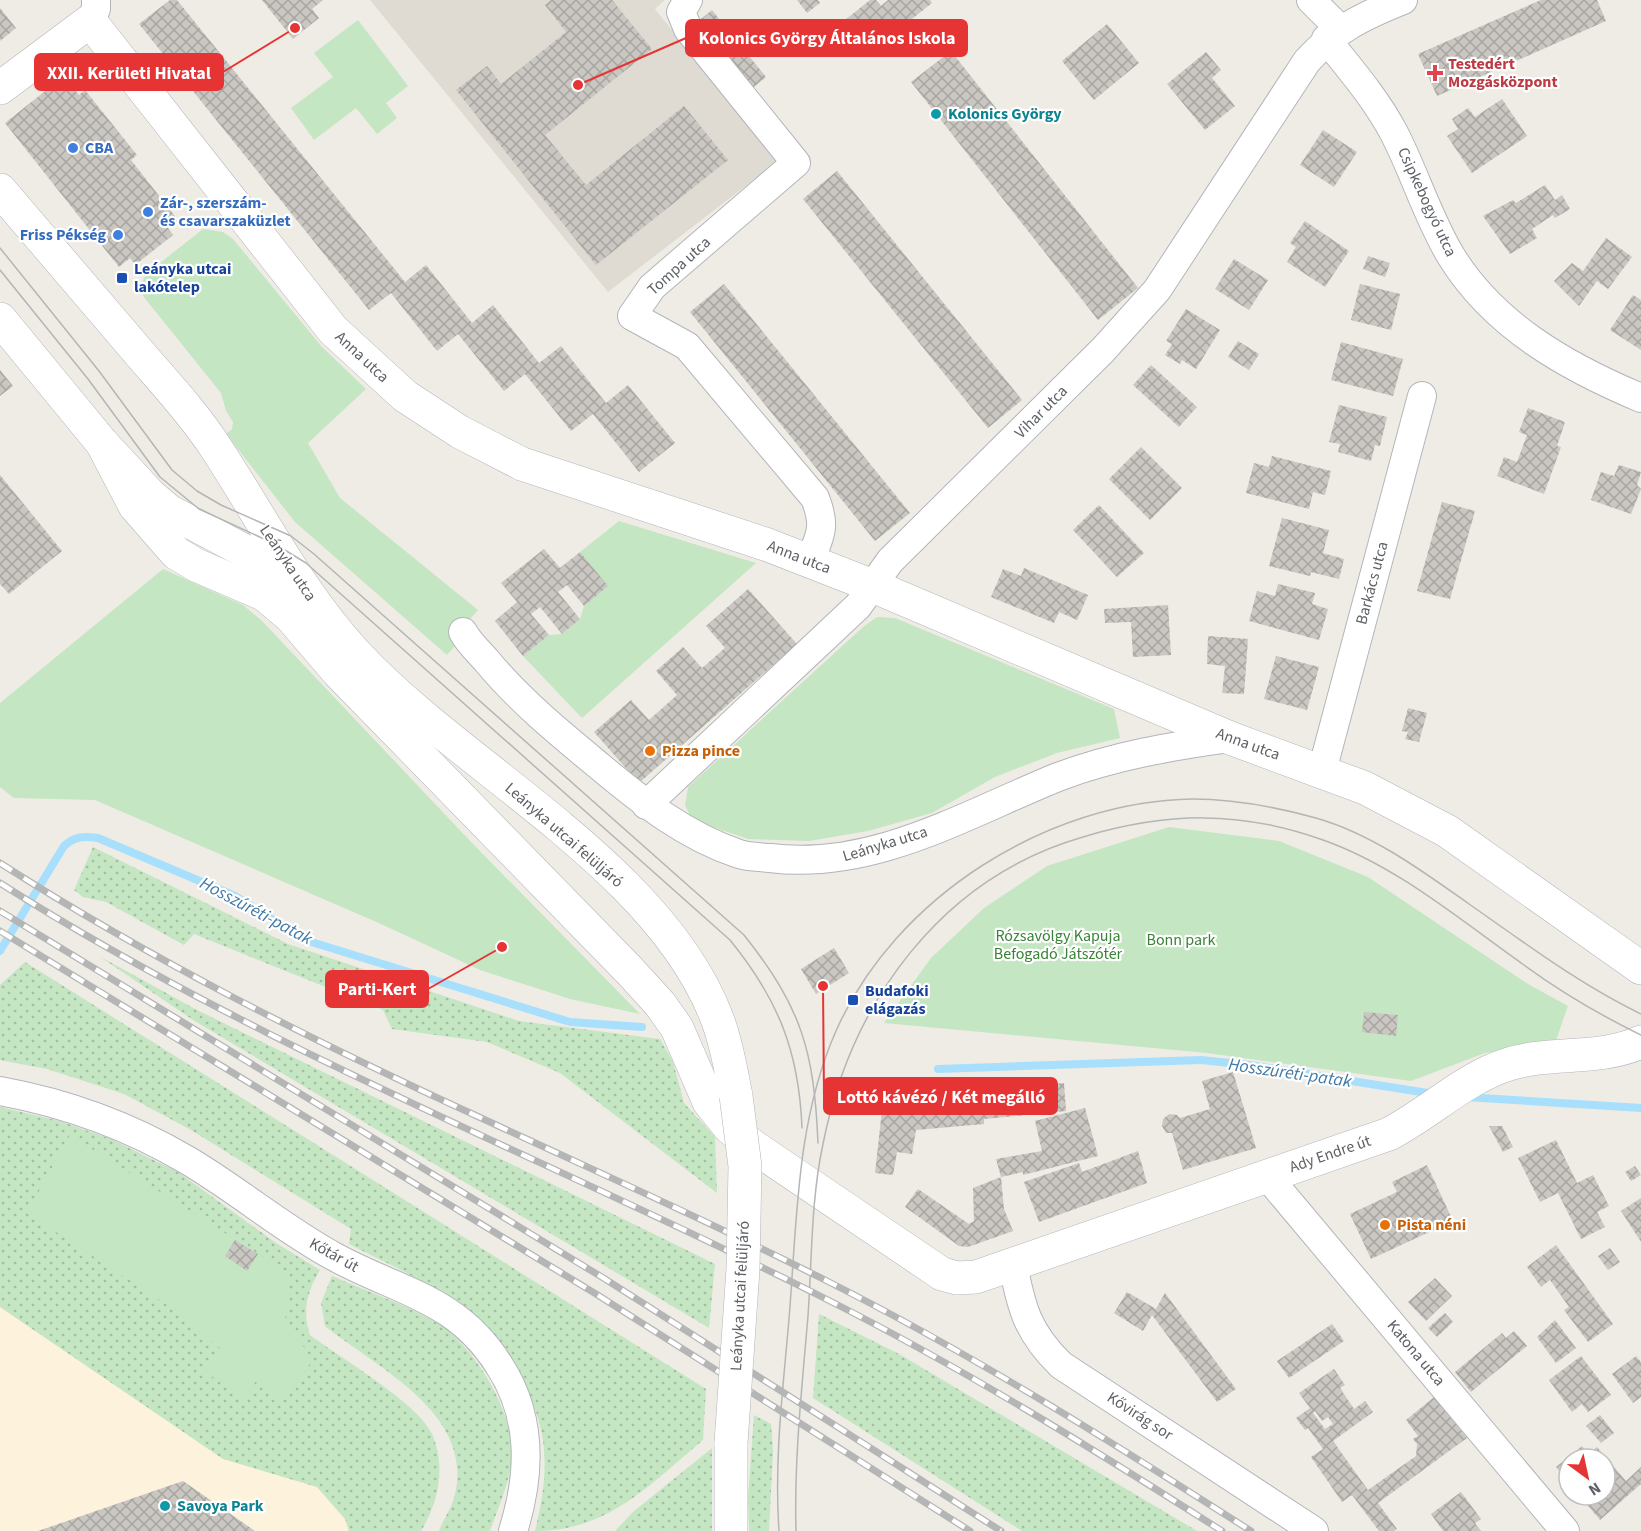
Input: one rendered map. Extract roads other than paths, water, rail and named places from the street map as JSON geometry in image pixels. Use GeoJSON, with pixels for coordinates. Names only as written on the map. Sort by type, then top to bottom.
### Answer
{"type":"FeatureCollection","features":[{"type":"Feature","properties":{"kind":"street","name":"Tompa utca"},"geometry":{"type":"LineString","coordinates":[[688,0],[681,12],[688,29],[796,163],[652,286],[632,316],[687,346],[815,498],[823,517],[820,537],[810,561]]}},
{"type":"Feature","properties":{"kind":"street","name":"Csipkebogyó utca"},"geometry":{"type":"LineString","coordinates":[[1311,0],[1379,106],[1450,255],[1469,282],[1528,338],[1563,362],[1641,398]]}},
{"type":"Feature","properties":{"kind":"street","name":"Vihar utca"},"geometry":{"type":"LineString","coordinates":[[646,805],[858,606],[890,561],[1103,350],[1157,290],[1307,61],[1333,34],[1403,0]]}},
{"type":"Feature","properties":{"kind":"street","name":"Anna utca"},"geometry":{"type":"LineString","coordinates":[[93,10],[190,151],[333,330],[359,357],[405,396],[460,432],[522,464],[810,561],[1230,738],[1365,788],[1447,831],[1641,968]]}},
{"type":"Feature","properties":{"kind":"street"},"geometry":{"type":"LineString","coordinates":[[0,88],[93,10]]}},
{"type":"Feature","properties":{"kind":"street","name":"Leányka utca"},"geometry":{"type":"LineString","coordinates":[[0,190],[213,443],[261,523],[324,616]]}},
{"type":"Feature","properties":{"kind":"street","name":"Leányka utca"},"geometry":{"type":"LineString","coordinates":[[0,319],[102,443],[150,495],[169,511],[264,561],[324,616]]}},
{"type":"Feature","properties":{"kind":"street","name":"Barkács utca"},"geometry":{"type":"LineString","coordinates":[[1322,771],[1422,396]]}},
{"type":"Feature","properties":{"kind":"street","name":"Ady Endre út"},"geometry":{"type":"LineString","coordinates":[[102,443],[135,506],[176,553],[196,566],[265,595],[290,616],[338,672],[629,970],[660,1004],[677,1028],[709,1101],[729,1127],[754,1147],[942,1274],[957,1278],[976,1277],[1389,1134],[1423,1115],[1467,1083],[1512,1063],[1623,1049],[1641,1042]]}},
{"type":"Feature","properties":{"kind":"street","name":"Leányka utcai felüljáró"},"geometry":{"type":"LineString","coordinates":[[324,616],[358,656],[416,711],[580,845],[631,894],[668,935],[693,973],[717,1019],[736,1096],[745,1166],[743,1269],[731,1443],[731,1531]]}},
{"type":"Feature","properties":{"kind":"street","name":"Leányka utca"},"geometry":{"type":"LineString","coordinates":[[463,632],[508,687],[530,708],[646,805],[704,840],[741,855],[791,861],[841,859],[889,846],[974,815],[1060,777],[1159,748],[1230,738]]}},
{"type":"Feature","properties":{"kind":"street","name":"Kőtár út"},"geometry":{"type":"LineString","coordinates":[[0,1090],[56,1103],[145,1137],[189,1161],[334,1257],[433,1301],[457,1317],[478,1338],[499,1365],[513,1391],[525,1428],[528,1463],[521,1505],[513,1531]]}},
{"type":"Feature","properties":{"kind":"street","name":"Katona utca"},"geometry":{"type":"LineString","coordinates":[[1267,1176],[1565,1531]]}},
{"type":"Feature","properties":{"kind":"street","name":"Kővirág sor"},"geometry":{"type":"LineString","coordinates":[[1012,1264],[1029,1327],[1044,1348],[1061,1365],[1314,1531]]}},
{"type":"Feature","properties":{"kind":"waterway","name":"Hosszúréti-patak"},"geometry":{"type":"LineString","coordinates":[[0,951],[64,846],[76,839],[93,837],[235,896],[305,940],[570,1022],[642,1027]]}},
{"type":"Feature","properties":{"kind":"waterway","name":"Hosszúréti-patak"},"geometry":{"type":"LineString","coordinates":[[938,1069],[1201,1060],[1250,1065],[1434,1094]]}},
{"type":"Feature","properties":{"kind":"waterway","name":"Hosszúréti-patak"},"geometry":{"type":"LineString","coordinates":[[1465,1097],[1641,1108]]}},
{"type":"Feature","properties":{"kind":"tram line"},"geometry":{"type":"LineString","coordinates":[[0,248],[99,371],[172,470],[197,491],[221,505],[291,536],[314,554],[744,935],[779,985],[801,1032],[813,1082],[818,1143]]}},
{"type":"Feature","properties":{"kind":"tram line"},"geometry":{"type":"LineString","coordinates":[[0,270],[88,379],[160,477],[199,509],[275,544],[306,563],[730,940],[761,983],[783,1027],[796,1074],[802,1128]]}},
{"type":"Feature","properties":{"kind":"tram line"},"geometry":{"type":"LineString","coordinates":[[779,1531],[778,1451],[800,1172],[813,1100],[823,1065],[836,1031],[862,983],[896,938],[937,899],[982,866],[1032,838],[1084,817],[1138,804],[1208,799],[1286,810],[1337,825],[1396,854],[1574,976],[1641,1014]]}},
{"type":"Feature","properties":{"kind":"tram line"},"geometry":{"type":"LineString","coordinates":[[796,1531],[797,1450],[814,1208],[819,1165],[836,1092],[855,1042],[880,995],[910,953],[946,915],[986,882],[1032,856],[1083,837],[1144,823],[1174,819],[1232,819],[1292,830],[1323,840],[1377,864],[1427,895],[1552,985],[1641,1035]]}},
{"type":"Feature","properties":{"kind":"railway"},"geometry":{"type":"LineString","coordinates":[[0,863],[116,933],[295,1029],[418,1089],[741,1238],[882,1309],[989,1369],[1251,1531]]}},
{"type":"Feature","properties":{"kind":"railway"},"geometry":{"type":"LineString","coordinates":[[0,883],[99,943],[304,1051],[722,1248],[877,1325],[1027,1410],[1222,1531]]}},
{"type":"Feature","properties":{"kind":"railway"},"geometry":{"type":"LineString","coordinates":[[0,911],[605,1279],[1001,1531]]}},
{"type":"Feature","properties":{"kind":"railway"},"geometry":{"type":"LineString","coordinates":[[0,931],[596,1294],[970,1531]]}},
{"type":"Feature","properties":{"kind":"place","name":"XXII. Kerületi Hivatal"},"geometry":{"type":"Point","coordinates":[295,28]}},
{"type":"Feature","properties":{"kind":"place","name":"Testedért Mozgásközpont"},"geometry":{"type":"Point","coordinates":[1435,73]}},
{"type":"Feature","properties":{"kind":"place","name":"Kolonics György Általános Iskola"},"geometry":{"type":"Point","coordinates":[578,85]}},
{"type":"Feature","properties":{"kind":"place","name":"Kolonics György"},"geometry":{"type":"Point","coordinates":[936,114]}},
{"type":"Feature","properties":{"kind":"place","name":"CBA"},"geometry":{"type":"Point","coordinates":[73,148]}},
{"type":"Feature","properties":{"kind":"place","name":"Zár-, szerszám- és csavarszaküzlet"},"geometry":{"type":"Point","coordinates":[148,212]}},
{"type":"Feature","properties":{"kind":"place","name":"Friss Pékség"},"geometry":{"type":"Point","coordinates":[118,235]}},
{"type":"Feature","properties":{"kind":"place","name":"Leányka utcai lakótelep"},"geometry":{"type":"Point","coordinates":[122,278]}},
{"type":"Feature","properties":{"kind":"place","name":"Pizza pince"},"geometry":{"type":"Point","coordinates":[650,751]}},
{"type":"Feature","properties":{"kind":"place","name":"Parti-Kert"},"geometry":{"type":"Point","coordinates":[502,947]}},
{"type":"Feature","properties":{"kind":"place","name":"Lottó kávézó / Két megálló"},"geometry":{"type":"Point","coordinates":[823,986]}},
{"type":"Feature","properties":{"kind":"place","name":"Budafoki elágazás"},"geometry":{"type":"Point","coordinates":[853,1000]}},
{"type":"Feature","properties":{"kind":"place","name":"Pista néni"},"geometry":{"type":"Point","coordinates":[1385,1225]}},
{"type":"Feature","properties":{"kind":"place","name":"Savoya Park"},"geometry":{"type":"Point","coordinates":[165,1506]}},
{"type":"Feature","properties":{"kind":"park label","name":"Bonn park"},"geometry":{"type":"Point","coordinates":[1181,940]}},
{"type":"Feature","properties":{"kind":"park label","name":"Rózsavölgy Kapuja Befogadó Játszótér"},"geometry":{"type":"Point","coordinates":[1058,945]}}]}
